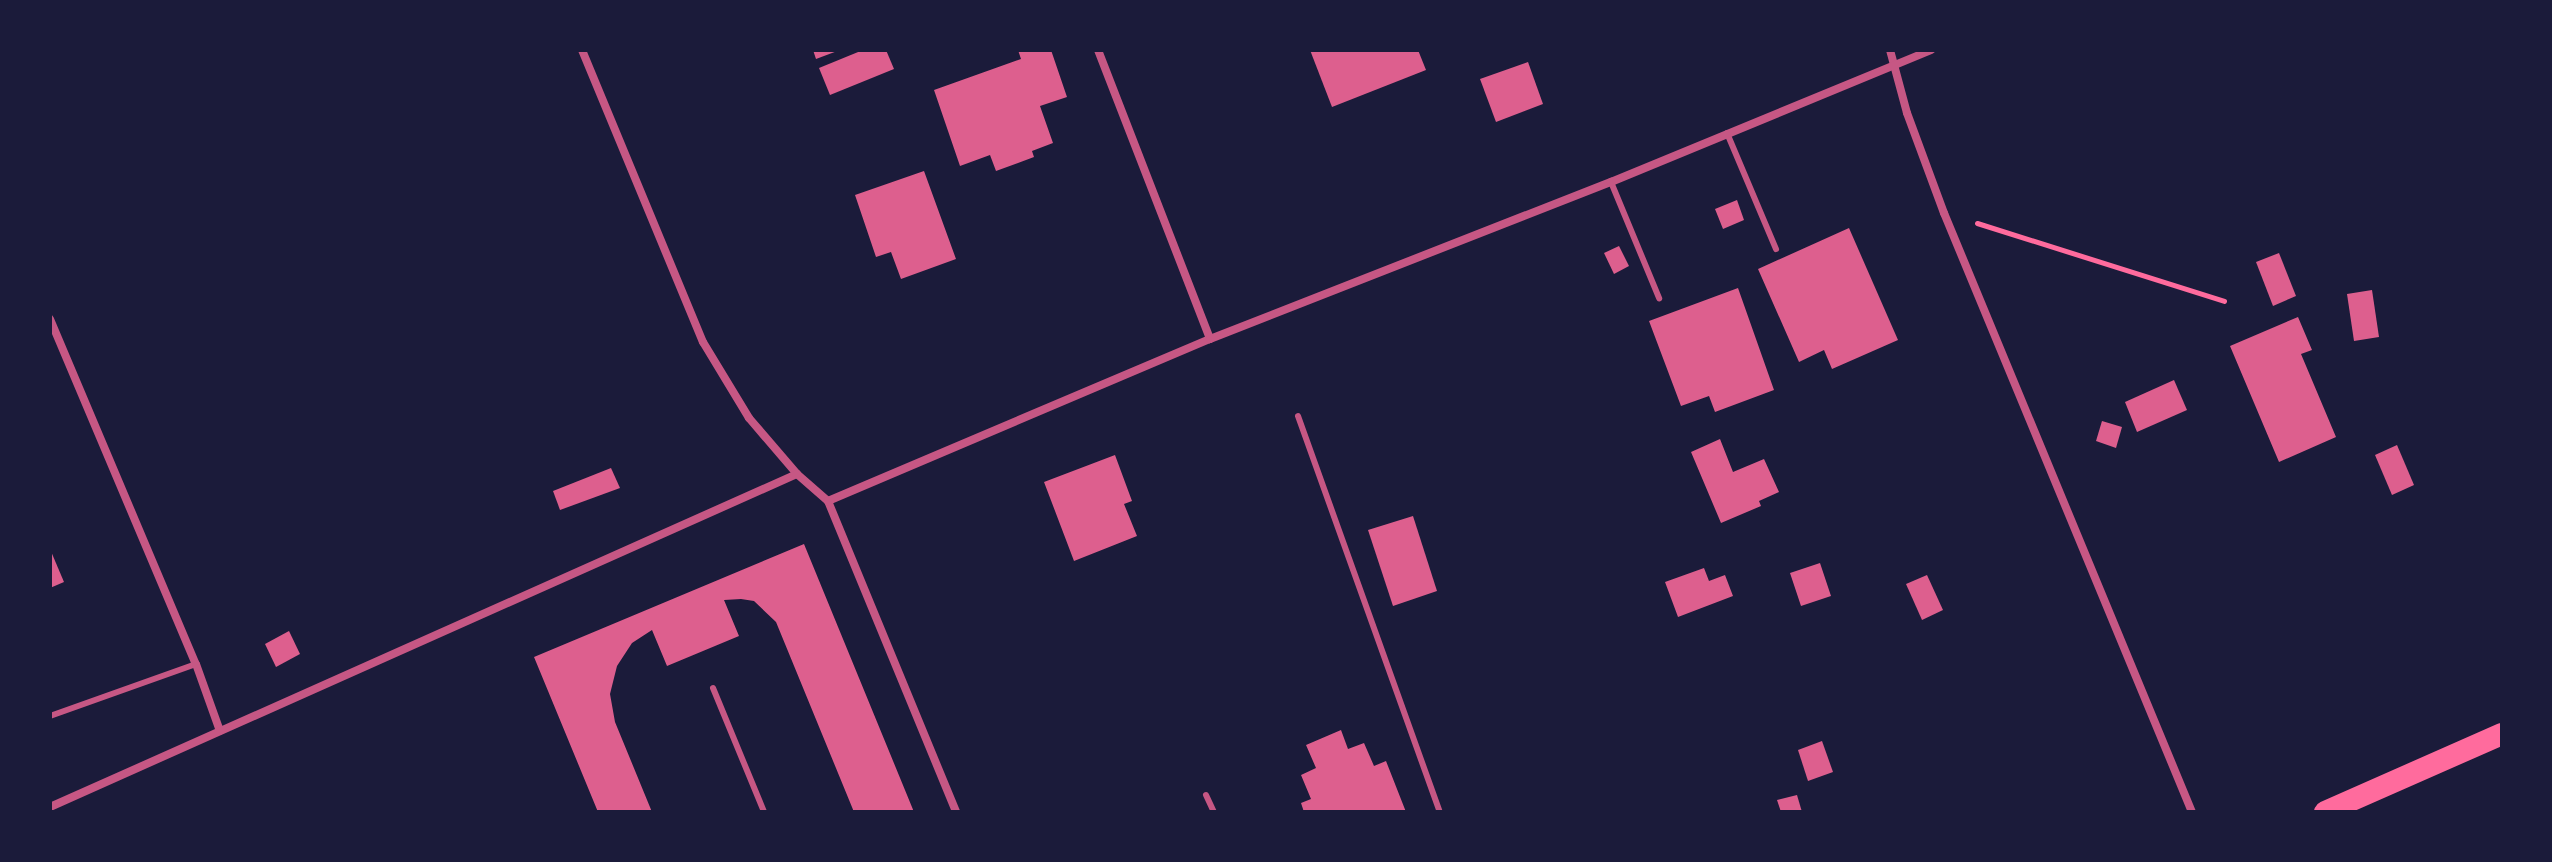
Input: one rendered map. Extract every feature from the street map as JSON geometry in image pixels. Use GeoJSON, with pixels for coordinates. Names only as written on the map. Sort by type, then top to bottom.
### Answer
{"type":"FeatureCollection","features":[{"type":"Feature","properties":{"kind":"highway"},"geometry":{"type":"LineString","coordinates":[[2325,812],[2502,734]]}},
{"type":"Feature","properties":{"kind":"street"},"geometry":{"type":"LineString","coordinates":[[582,50],[703,342],[749,418],[797,474],[828,501],[956,812]]}},
{"type":"Feature","properties":{"kind":"street"},"geometry":{"type":"LineString","coordinates":[[1098,50],[1210,339]]}},
{"type":"Feature","properties":{"kind":"street"},"geometry":{"type":"LineString","coordinates":[[1890,50],[1907,113],[1944,213],[2192,812]]}},
{"type":"Feature","properties":{"kind":"street"},"geometry":{"type":"LineString","coordinates":[[828,501],[1210,339],[1611,182],[1931,50]]}},
{"type":"Feature","properties":{"kind":"street"},"geometry":{"type":"LineString","coordinates":[[50,319],[196,664],[220,731]]}},
{"type":"Feature","properties":{"kind":"street"},"geometry":{"type":"LineString","coordinates":[[50,807],[797,474]]}},
{"type":"Feature","properties":{"kind":"lane"},"geometry":{"type":"LineString","coordinates":[[1727,133],[1776,249]]}},
{"type":"Feature","properties":{"kind":"lane"},"geometry":{"type":"LineString","coordinates":[[1611,182],[1659,298]]}},
{"type":"Feature","properties":{"kind":"lane"},"geometry":{"type":"LineString","coordinates":[[1298,416],[1440,812]]}},
{"type":"Feature","properties":{"kind":"lane"},"geometry":{"type":"LineString","coordinates":[[50,716],[196,664]]}},
{"type":"Feature","properties":{"kind":"lane"},"geometry":{"type":"LineString","coordinates":[[713,688],[764,812]]}},
{"type":"Feature","properties":{"kind":"lane"},"geometry":{"type":"LineString","coordinates":[[1206,795],[1214,812]]}},
{"type":"Feature","properties":{"kind":"path"},"geometry":{"type":"LineString","coordinates":[[1944,213],[2224,301]]}},
{"type":"Feature","properties":{"kind":"building"},"geometry":{"type":"Polygon","coordinates":[[[813,50],[840,50],[816,59],[813,50]]]}},
{"type":"Feature","properties":{"kind":"building"},"geometry":{"type":"Polygon","coordinates":[[[863,50],[886,50],[894,69],[830,95],[819,68],[863,50]]]}},
{"type":"Feature","properties":{"kind":"building"},"geometry":{"type":"Polygon","coordinates":[[[1018,50],[1051,50],[1067,97],[1040,106],[1053,143],[1032,151],[1034,157],[996,171],[990,155],[960,166],[934,90],[1021,59],[1018,50]]]}},
{"type":"Feature","properties":{"kind":"building"},"geometry":{"type":"Polygon","coordinates":[[[1310,50],[1418,50],[1426,70],[1332,107],[1310,50]]]}},
{"type":"Feature","properties":{"kind":"building"},"geometry":{"type":"Polygon","coordinates":[[[1528,62],[1543,104],[1496,122],[1480,79],[1528,62]]]}},
{"type":"Feature","properties":{"kind":"building"},"geometry":{"type":"Polygon","coordinates":[[[924,171],[956,259],[901,279],[891,252],[876,257],[855,195],[924,171]]]}},
{"type":"Feature","properties":{"kind":"building"},"geometry":{"type":"Polygon","coordinates":[[[1737,200],[1744,220],[1723,229],[1715,209],[1737,200]]]}},
{"type":"Feature","properties":{"kind":"building"},"geometry":{"type":"Polygon","coordinates":[[[1849,228],[1898,340],[1832,369],[1824,350],[1799,362],[1758,269],[1849,228]]]}},
{"type":"Feature","properties":{"kind":"building"},"geometry":{"type":"Polygon","coordinates":[[[1619,246],[1629,266],[1614,274],[1604,253],[1619,246]]]}},
{"type":"Feature","properties":{"kind":"building"},"geometry":{"type":"Polygon","coordinates":[[[2279,253],[2296,296],[2273,306],[2256,262],[2279,253]]]}},
{"type":"Feature","properties":{"kind":"building"},"geometry":{"type":"Polygon","coordinates":[[[1738,288],[1774,390],[1715,412],[1709,396],[1681,406],[1649,321],[1738,288]]]}},
{"type":"Feature","properties":{"kind":"building"},"geometry":{"type":"Polygon","coordinates":[[[2372,290],[2379,337],[2354,341],[2347,294],[2372,290]]]}},
{"type":"Feature","properties":{"kind":"building"},"geometry":{"type":"Polygon","coordinates":[[[2298,317],[2312,350],[2301,354],[2336,437],[2279,462],[2230,346],[2298,317]]]}},
{"type":"Feature","properties":{"kind":"building"},"geometry":{"type":"Polygon","coordinates":[[[2174,380],[2187,410],[2137,432],[2125,402],[2174,380]]]}},
{"type":"Feature","properties":{"kind":"building"},"geometry":{"type":"Polygon","coordinates":[[[2102,421],[2122,427],[2116,448],[2096,441],[2102,421]]]}},
{"type":"Feature","properties":{"kind":"building"},"geometry":{"type":"Polygon","coordinates":[[[1720,439],[1733,472],[1764,459],[1779,492],[1759,501],[1761,506],[1721,523],[1691,452],[1720,439]]]}},
{"type":"Feature","properties":{"kind":"building"},"geometry":{"type":"Polygon","coordinates":[[[2397,445],[2414,485],[2392,495],[2375,455],[2397,445]]]}},
{"type":"Feature","properties":{"kind":"building"},"geometry":{"type":"Polygon","coordinates":[[[1115,455],[1132,501],[1124,504],[1137,536],[1074,561],[1044,482],[1115,455]]]}},
{"type":"Feature","properties":{"kind":"building"},"geometry":{"type":"Polygon","coordinates":[[[611,468],[620,488],[560,510],[553,491],[611,468]]]}},
{"type":"Feature","properties":{"kind":"building"},"geometry":{"type":"Polygon","coordinates":[[[1413,516],[1437,591],[1393,606],[1368,530],[1413,516]]]}},
{"type":"Feature","properties":{"kind":"building"},"geometry":{"type":"Polygon","coordinates":[[[804,544],[914,812],[854,812],[776,622],[754,601],[741,599],[724,600],[739,636],[667,666],[652,630],[632,643],[617,666],[610,694],[615,722],[652,812],[598,812],[534,657],[804,544]]]}},
{"type":"Feature","properties":{"kind":"building"},"geometry":{"type":"Polygon","coordinates":[[[50,549],[64,582],[50,588],[50,549]]]}},
{"type":"Feature","properties":{"kind":"building"},"geometry":{"type":"Polygon","coordinates":[[[1820,563],[1831,596],[1801,606],[1790,573],[1820,563]]]}},
{"type":"Feature","properties":{"kind":"building"},"geometry":{"type":"Polygon","coordinates":[[[1704,568],[1709,581],[1725,575],[1733,596],[1678,617],[1665,582],[1704,568]]]}},
{"type":"Feature","properties":{"kind":"building"},"geometry":{"type":"Polygon","coordinates":[[[1927,575],[1943,610],[1922,620],[1906,584],[1927,575]]]}},
{"type":"Feature","properties":{"kind":"building"},"geometry":{"type":"Polygon","coordinates":[[[289,631],[300,654],[276,667],[265,644],[289,631]]]}},
{"type":"Feature","properties":{"kind":"building"},"geometry":{"type":"Polygon","coordinates":[[[1341,730],[1348,749],[1364,743],[1374,766],[1386,761],[1406,812],[1304,812],[1301,803],[1311,799],[1301,775],[1316,768],[1306,745],[1341,730]]]}},
{"type":"Feature","properties":{"kind":"building"},"geometry":{"type":"Polygon","coordinates":[[[1822,741],[1833,772],[1808,781],[1798,750],[1822,741]]]}},
{"type":"Feature","properties":{"kind":"building"},"geometry":{"type":"Polygon","coordinates":[[[1797,795],[1802,812],[1781,812],[1777,800],[1797,795]]]}}]}
